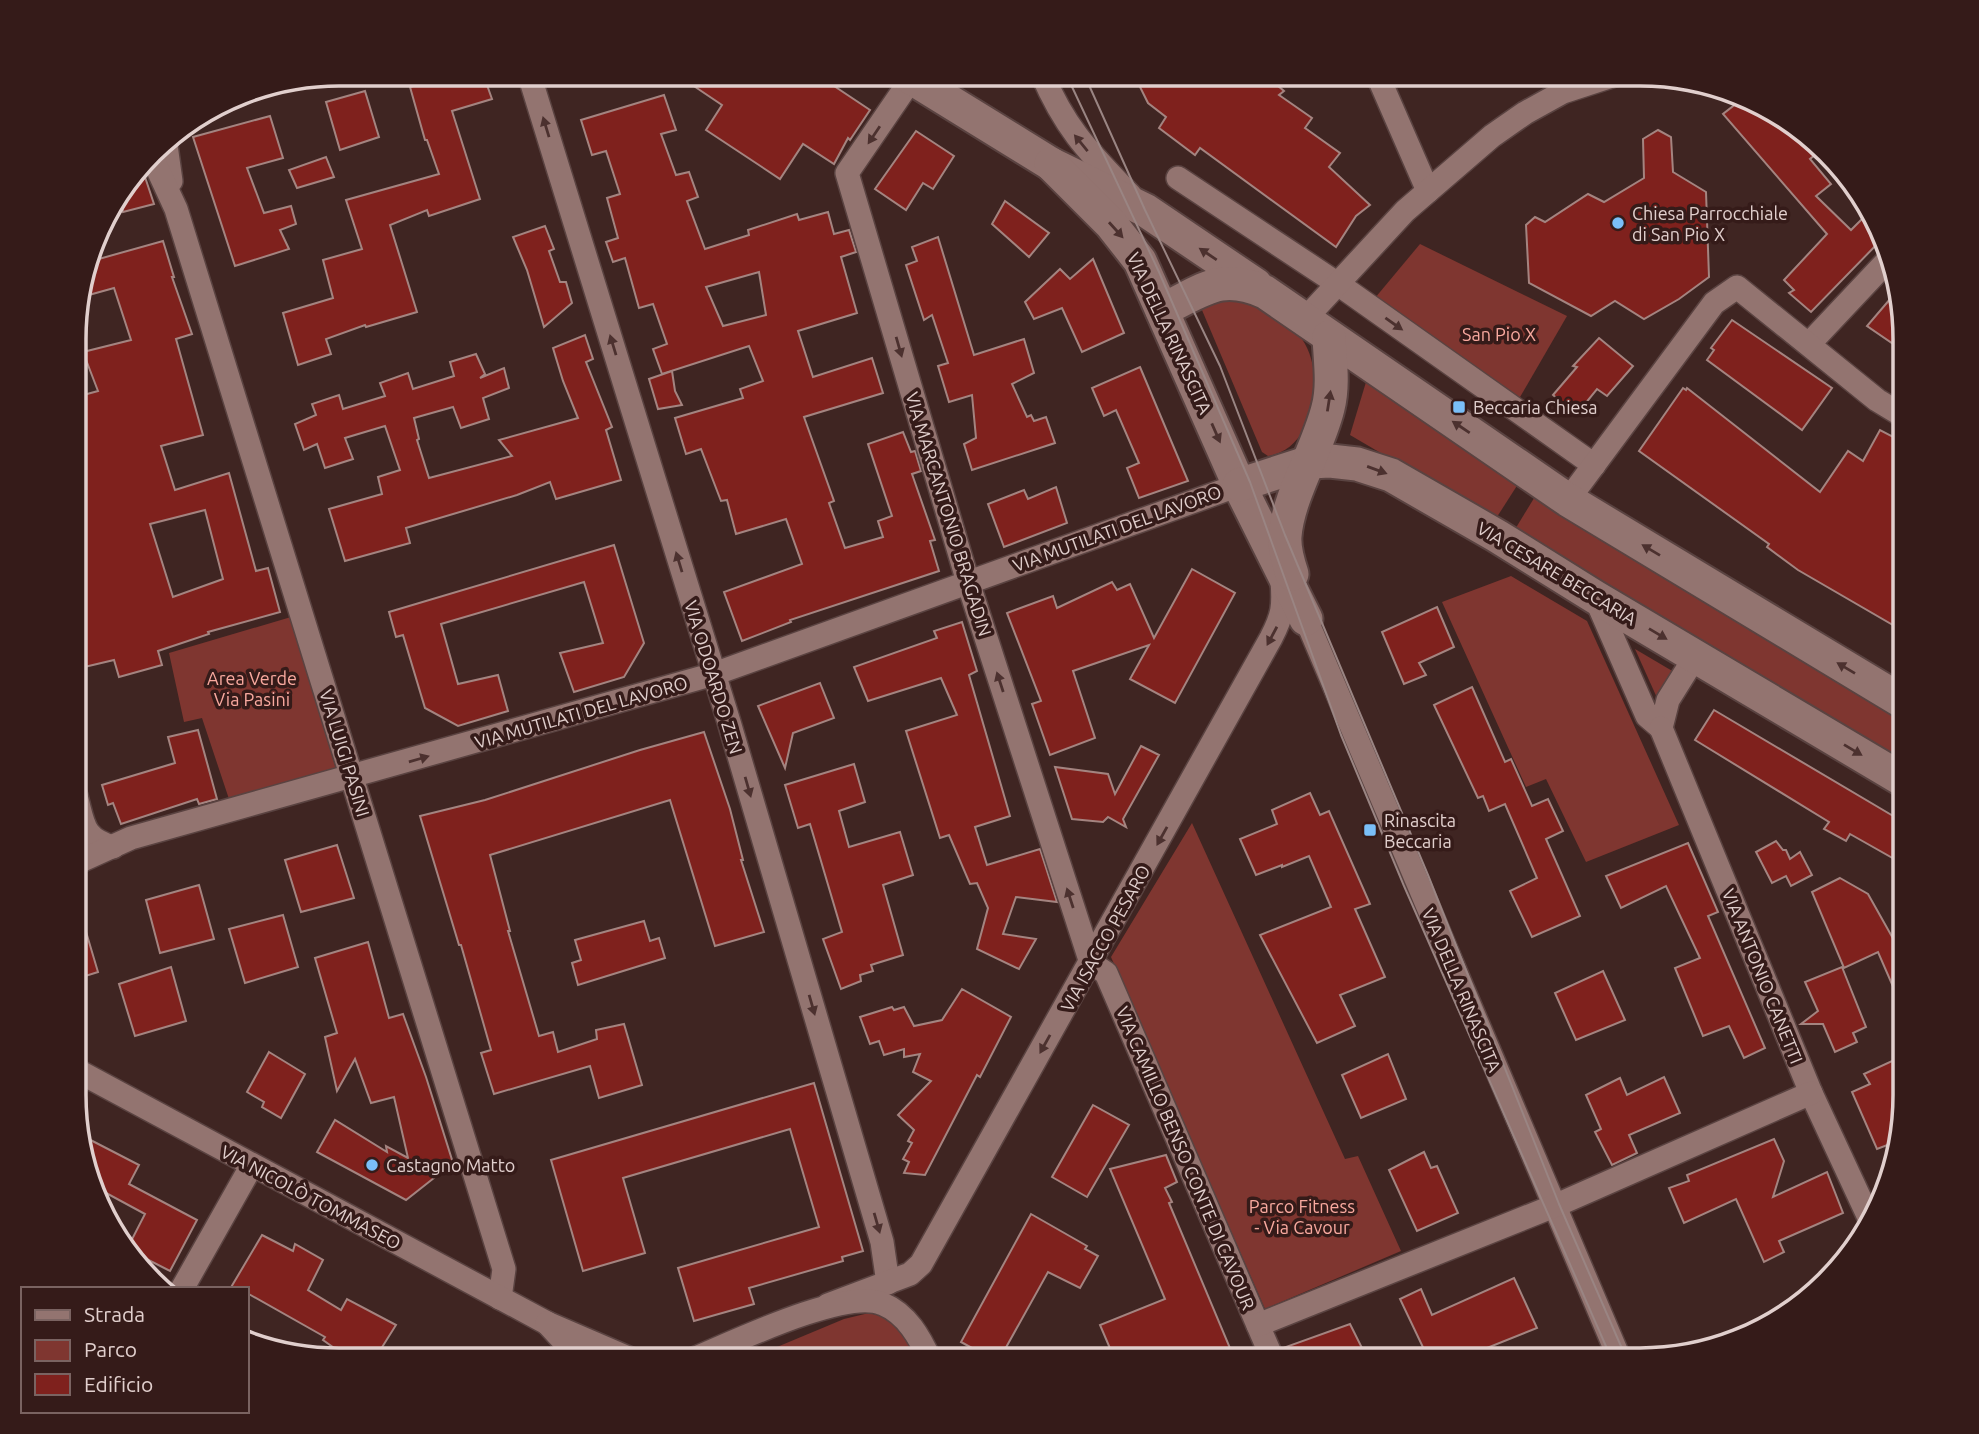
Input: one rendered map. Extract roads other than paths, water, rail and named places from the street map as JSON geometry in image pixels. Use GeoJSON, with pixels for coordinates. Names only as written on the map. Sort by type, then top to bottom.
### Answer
{"type":"FeatureCollection","features":[{"type":"Feature","properties":{"kind":"street","name":"VIA ODOARDO ZEN"},"geometry":{"type":"LineString","coordinates":[[533,86],[714,674],[882,1242],[888,1283]]}},
{"type":"Feature","properties":{"kind":"street","name":"VIA MARCANTONIO BRAGADIN"},"geometry":{"type":"LineString","coordinates":[[902,86],[847,173],[968,582],[1091,963]]}},
{"type":"Feature","properties":{"kind":"street"},"geometry":{"type":"LineString","coordinates":[[924,86],[1051,164],[1145,209],[1568,500],[1893,696]]}},
{"type":"Feature","properties":{"kind":"street"},"geometry":{"type":"LineString","coordinates":[[1048,86],[1072,132],[1145,209]]}},
{"type":"Feature","properties":{"kind":"street"},"geometry":{"type":"LineString","coordinates":[[1382,86],[1428,191]]}},
{"type":"Feature","properties":{"kind":"street"},"geometry":{"type":"LineString","coordinates":[[1306,619],[1290,568],[1285,535],[1289,515],[1329,404],[1317,328],[1338,284],[1405,211],[1492,136],[1525,113],[1563,92],[1581,86]]}},
{"type":"Feature","properties":{"kind":"street","name":"VIA LUIGI PASINI"},"geometry":{"type":"LineString","coordinates":[[167,153],[176,209]]}},
{"type":"Feature","properties":{"kind":"street","name":"VIA DELLA RINASCITA"},"geometry":{"type":"LineString","coordinates":[[1051,164],[1127,242],[1140,261],[1239,485],[1306,619],[1615,1348]]}},
{"type":"Feature","properties":{"kind":"street","name":"VIA LUIGI PASINI"},"geometry":{"type":"LineString","coordinates":[[155,165],[176,209],[504,1269],[500,1298]]}},
{"type":"Feature","properties":{"kind":"street"},"geometry":{"type":"LineString","coordinates":[[1178,178],[1338,284],[1594,465]]}},
{"type":"Feature","properties":{"kind":"street"},"geometry":{"type":"LineString","coordinates":[[1809,344],[1883,266]]}},
{"type":"Feature","properties":{"kind":"street"},"geometry":{"type":"LineString","coordinates":[[1162,310],[1205,288],[1222,283],[1247,284],[1265,292]]}},
{"type":"Feature","properties":{"kind":"street"},"geometry":{"type":"LineString","coordinates":[[1568,500],[1714,303],[1737,287],[1877,400],[1893,409]]}},
{"type":"Feature","properties":{"kind":"street","name":"VIA CESARE BECCARIA"},"geometry":{"type":"LineString","coordinates":[[1239,485],[1310,462],[1357,464],[1391,475],[1893,774]]}},
{"type":"Feature","properties":{"kind":"street","name":"VIA MUTILATI DEL LAVORO"},"geometry":{"type":"LineString","coordinates":[[86,859],[131,838],[353,778],[714,674],[1239,485]]}},
{"type":"Feature","properties":{"kind":"street","name":"VIA ISACCO PESARO"},"geometry":{"type":"LineString","coordinates":[[828,1305],[910,1274],[921,1264],[1278,625],[1284,604],[1280,571]]}},
{"type":"Feature","properties":{"kind":"street","name":"VIA ANTONIO CANETTI"},"geometry":{"type":"LineString","coordinates":[[1595,597],[1647,716],[1661,728],[1811,1093],[1865,1210]]}},
{"type":"Feature","properties":{"kind":"street"},"geometry":{"type":"LineString","coordinates":[[1661,728],[1668,700],[1695,657]]}},
{"type":"Feature","properties":{"kind":"street"},"geometry":{"type":"LineString","coordinates":[[86,841],[113,847]]}},
{"type":"Feature","properties":{"kind":"street","name":"VIA CAMILLO BENSO CONTE DI CAVOUR"},"geometry":{"type":"LineString","coordinates":[[1091,963],[1106,973],[1268,1348]]}},
{"type":"Feature","properties":{"kind":"street","name":"VIA NICOLÒ TOMMASEO"},"geometry":{"type":"LineString","coordinates":[[86,1075],[547,1323]]}},
{"type":"Feature","properties":{"kind":"street"},"geometry":{"type":"LineString","coordinates":[[1258,1325],[1553,1206],[1811,1093]]}},
{"type":"Feature","properties":{"kind":"street"},"geometry":{"type":"LineString","coordinates":[[182,1287],[252,1165]]}},
{"type":"Feature","properties":{"kind":"street"},"geometry":{"type":"LineString","coordinates":[[721,1348],[828,1305],[857,1301],[882,1303],[904,1318],[924,1348]]}},
{"type":"Feature","properties":{"kind":"street"},"geometry":{"type":"LineString","coordinates":[[547,1323],[570,1348]]}},
{"type":"Feature","properties":{"kind":"street"},"geometry":{"type":"LineString","coordinates":[[547,1323],[605,1348]]}},
{"type":"Feature","properties":{"kind":"tram line"},"geometry":{"type":"LineString","coordinates":[[1072,86],[1159,272],[1250,482],[1341,735],[1404,886],[1607,1348]]}},
{"type":"Feature","properties":{"kind":"tram line"},"geometry":{"type":"LineString","coordinates":[[1089,86],[1220,366],[1285,535],[1428,875],[1559,1204],[1622,1348]]}},
{"type":"Feature","properties":{"kind":"place","name":"Chiesa Parrocchiale di San Pio X"},"geometry":{"type":"Point","coordinates":[1618,223]}},
{"type":"Feature","properties":{"kind":"place","name":"Beccaria Chiesa"},"geometry":{"type":"Point","coordinates":[1459,407]}},
{"type":"Feature","properties":{"kind":"place","name":"Rinascita Beccaria"},"geometry":{"type":"Point","coordinates":[1370,830]}},
{"type":"Feature","properties":{"kind":"place","name":"Castagno Matto"},"geometry":{"type":"Point","coordinates":[372,1165]}},
{"type":"Feature","properties":{"kind":"park label","name":"San Pio X"},"geometry":{"type":"Point","coordinates":[1499,334]}},
{"type":"Feature","properties":{"kind":"park label","name":"Area Verde Via Pasini"},"geometry":{"type":"Point","coordinates":[252,688]}},
{"type":"Feature","properties":{"kind":"park label","name":"Parco Fitness - Via Cavour"},"geometry":{"type":"Point","coordinates":[1302,1216]}}]}
